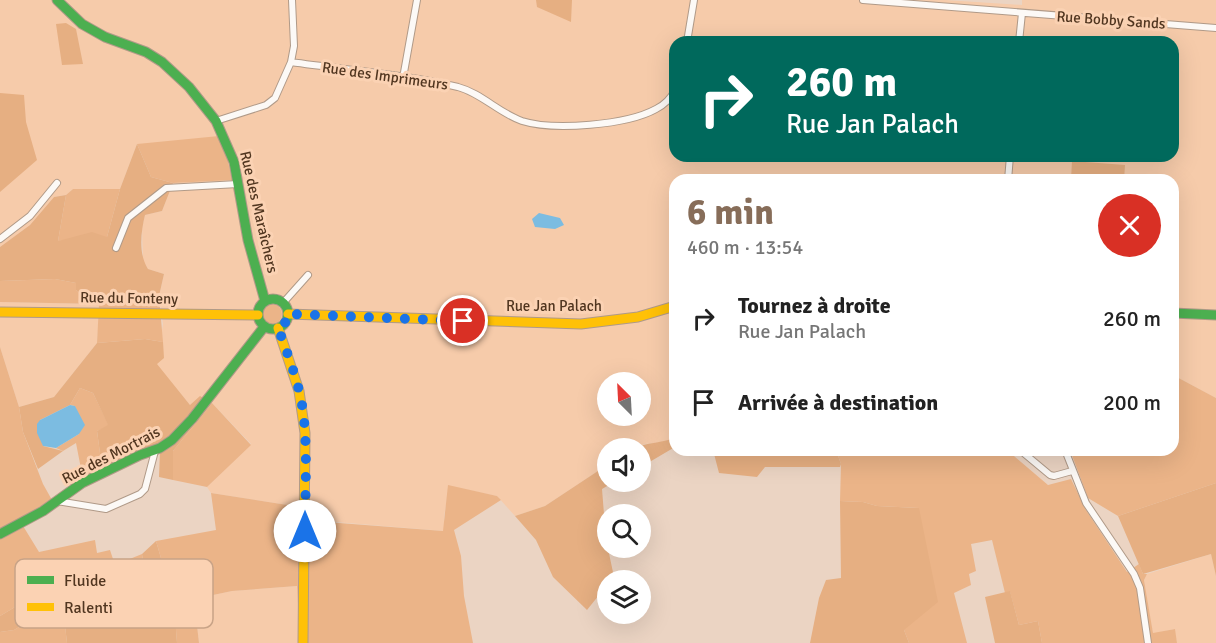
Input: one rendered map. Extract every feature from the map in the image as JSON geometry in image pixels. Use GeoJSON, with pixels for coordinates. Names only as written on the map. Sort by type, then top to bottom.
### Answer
{"type":"FeatureCollection","features":[{"type":"Feature","properties":{"kind":"street","name":"Rue des Maraîchers"},"geometry":{"type":"LineString","coordinates":[[57,0],[82,24],[105,37],[146,52],[162,62],[189,87],[216,121],[234,162],[248,240],[265,301]]}},
{"type":"Feature","properties":{"kind":"street"},"geometry":{"type":"LineString","coordinates":[[216,121],[266,105],[274,98],[291,62],[294,46],[292,0]]}},
{"type":"Feature","properties":{"kind":"street"},"geometry":{"type":"LineString","coordinates":[[404,78],[417,0]]}},
{"type":"Feature","properties":{"kind":"street"},"geometry":{"type":"LineString","coordinates":[[688,36],[694,0]]}},
{"type":"Feature","properties":{"kind":"street","name":"Rue Bobby Sands"},"geometry":{"type":"LineString","coordinates":[[863,0],[1216,28]]}},
{"type":"Feature","properties":{"kind":"street"},"geometry":{"type":"LineString","coordinates":[[1020,36],[1022,13]]}},
{"type":"Feature","properties":{"kind":"street","name":"Rue des Imprimeurs"},"geometry":{"type":"LineString","coordinates":[[291,62],[460,87],[520,120],[532,123],[580,126],[616,121],[650,112],[669,98]]}},
{"type":"Feature","properties":{"kind":"street"},"geometry":{"type":"LineString","coordinates":[[0,239],[30,216],[57,183]]}},
{"type":"Feature","properties":{"kind":"street"},"geometry":{"type":"LineString","coordinates":[[116,248],[128,218],[166,188],[238,184]]}},
{"type":"Feature","properties":{"kind":"street"},"geometry":{"type":"LineString","coordinates":[[283,303],[308,276]]}},
{"type":"Feature","properties":{"kind":"street"},"geometry":{"type":"LineString","coordinates":[[276,300],[283,303],[288,314],[285,323],[278,328],[264,327],[258,315],[260,307],[265,301],[276,300]]}},
{"type":"Feature","properties":{"kind":"street","name":"Rue Jan Palach"},"geometry":{"type":"LineString","coordinates":[[288,314],[581,324],[638,317],[669,308]]}},
{"type":"Feature","properties":{"kind":"street","name":"Rue du Fonteny"},"geometry":{"type":"LineString","coordinates":[[0,312],[258,315]]}},
{"type":"Feature","properties":{"kind":"street"},"geometry":{"type":"LineString","coordinates":[[1179,313],[1216,315]]}},
{"type":"Feature","properties":{"kind":"street","name":"Rue des Mortrais"},"geometry":{"type":"LineString","coordinates":[[0,534],[7,532],[95,476],[140,455],[155,451],[172,440],[192,419],[264,327]]}},
{"type":"Feature","properties":{"kind":"street"},"geometry":{"type":"LineString","coordinates":[[278,328],[299,391],[305,433],[303,643]]}},
{"type":"Feature","properties":{"kind":"street"},"geometry":{"type":"LineString","coordinates":[[57,501],[106,509],[140,494],[145,489],[155,451]]}},
{"type":"Feature","properties":{"kind":"street"},"geometry":{"type":"LineString","coordinates":[[1027,456],[1050,475],[1072,471]]}},
{"type":"Feature","properties":{"kind":"street"},"geometry":{"type":"LineString","coordinates":[[1067,456],[1086,503],[1134,574],[1140,588],[1148,643]]}},
{"type":"Feature","properties":{"kind":"shaded area"},"geometry":{"type":"Polygon","coordinates":[[[0,0],[945,0],[1022,5],[1022,0],[1216,0],[1216,398],[1179,378],[1179,174],[669,174],[669,440],[651,443],[651,438],[597,438],[597,472],[545,506],[515,516],[497,496],[449,486],[444,531],[300,519],[300,507],[211,493],[207,487],[251,444],[212,403],[190,405],[156,364],[163,324],[159,296],[164,274],[148,269],[143,261],[142,228],[145,215],[162,211],[173,183],[231,179],[137,144],[120,189],[73,189],[66,195],[54,197],[30,225],[0,247],[0,0]]]}},
{"type":"Feature","properties":{"kind":"shaded area"},"geometry":{"type":"Polygon","coordinates":[[[536,0],[572,0],[571,22],[537,7],[536,0]]]}},
{"type":"Feature","properties":{"kind":"shaded area"},"geometry":{"type":"Polygon","coordinates":[[[66,23],[76,29],[83,64],[62,65],[56,24],[66,23]]]}},
{"type":"Feature","properties":{"kind":"shaded area"},"geometry":{"type":"Polygon","coordinates":[[[0,93],[24,95],[26,122],[37,160],[0,192],[0,93]]]}},
{"type":"Feature","properties":{"kind":"shaded area"},"geometry":{"type":"Polygon","coordinates":[[[219,136],[232,180],[173,183],[151,177],[137,144],[219,136]]]}},
{"type":"Feature","properties":{"kind":"shaded area"},"geometry":{"type":"Polygon","coordinates":[[[137,144],[151,177],[173,183],[162,211],[145,215],[142,228],[141,242],[145,263],[148,269],[164,274],[159,296],[132,292],[84,299],[76,290],[76,283],[55,279],[0,281],[0,247],[30,225],[54,197],[66,195],[58,241],[92,232],[107,237],[120,189],[137,144]]]}},
{"type":"Feature","properties":{"kind":"shaded area"},"geometry":{"type":"Polygon","coordinates":[[[1072,162],[1125,165],[1124,174],[1071,174],[1072,162]]]}},
{"type":"Feature","properties":{"kind":"shaded area"},"geometry":{"type":"Polygon","coordinates":[[[73,189],[120,189],[107,237],[58,241],[66,195],[73,189]]]}},
{"type":"Feature","properties":{"kind":"shaded area"},"geometry":{"type":"Polygon","coordinates":[[[55,279],[76,283],[76,290],[84,299],[132,292],[159,296],[163,342],[145,339],[97,343],[99,304],[0,302],[0,281],[55,279]]]}},
{"type":"Feature","properties":{"kind":"shaded area"},"geometry":{"type":"Polygon","coordinates":[[[0,302],[100,304],[97,343],[54,397],[19,407],[0,347],[0,302]]]}},
{"type":"Feature","properties":{"kind":"shaded area"},"geometry":{"type":"Polygon","coordinates":[[[268,304],[276,304],[282,310],[282,318],[276,324],[268,324],[262,318],[262,310],[268,304]]]}},
{"type":"Feature","properties":{"kind":"shaded area"},"geometry":{"type":"Polygon","coordinates":[[[145,339],[163,342],[164,358],[157,364],[190,405],[200,396],[212,403],[173,451],[173,480],[159,477],[160,451],[147,449],[102,468],[97,431],[108,425],[93,393],[80,388],[70,405],[40,420],[43,446],[63,451],[38,469],[23,432],[19,407],[54,397],[97,343],[145,339]]]}},
{"type":"Feature","properties":{"kind":"shaded area"},"geometry":{"type":"Polygon","coordinates":[[[0,347],[19,407],[23,432],[43,484],[52,500],[20,521],[39,552],[95,540],[97,553],[110,550],[113,559],[15,559],[15,607],[0,616],[0,347]]]}},
{"type":"Feature","properties":{"kind":"shaded area"},"geometry":{"type":"Polygon","coordinates":[[[1179,378],[1216,398],[1216,483],[1118,516],[1088,498],[1072,456],[1179,456],[1179,378]]]}},
{"type":"Feature","properties":{"kind":"shaded area"},"geometry":{"type":"Polygon","coordinates":[[[80,388],[93,393],[109,426],[97,431],[102,468],[83,479],[76,443],[63,451],[56,448],[79,434],[75,406],[70,405],[80,388]]]}},
{"type":"Feature","properties":{"kind":"shaded area"},"geometry":{"type":"Polygon","coordinates":[[[212,403],[251,445],[207,487],[173,480],[173,451],[212,403]]]}},
{"type":"Feature","properties":{"kind":"shaded area"},"geometry":{"type":"Polygon","coordinates":[[[669,440],[669,451],[651,461],[651,444],[669,440]]]}},
{"type":"Feature","properties":{"kind":"shaded area"},"geometry":{"type":"Polygon","coordinates":[[[715,456],[838,456],[841,464],[840,467],[765,467],[757,477],[719,473],[715,456]]]}},
{"type":"Feature","properties":{"kind":"shaded area"},"geometry":{"type":"Polygon","coordinates":[[[838,456],[1014,456],[1048,485],[1071,479],[1086,510],[1127,572],[1139,564],[1143,574],[1147,574],[1144,580],[1153,633],[1175,629],[1177,643],[1042,643],[1038,621],[1019,625],[1010,592],[1005,593],[992,540],[971,544],[976,571],[969,574],[971,585],[954,593],[967,643],[909,643],[904,630],[919,508],[840,501],[841,464],[838,456]]]}},
{"type":"Feature","properties":{"kind":"shaded area"},"geometry":{"type":"Polygon","coordinates":[[[597,472],[597,492],[602,492],[603,504],[597,504],[597,558],[610,558],[613,570],[597,570],[597,598],[587,610],[553,577],[536,540],[515,516],[545,506],[597,472]]]}},
{"type":"Feature","properties":{"kind":"shaded area"},"geometry":{"type":"Polygon","coordinates":[[[1216,483],[1216,576],[1211,554],[1143,574],[1118,516],[1216,483]]]}},
{"type":"Feature","properties":{"kind":"shaded area"},"geometry":{"type":"Polygon","coordinates":[[[448,485],[497,496],[501,500],[454,530],[461,556],[464,596],[473,643],[300,643],[297,586],[232,591],[213,595],[213,559],[161,559],[156,541],[216,530],[211,493],[300,507],[300,520],[443,531],[448,485]]]}},
{"type":"Feature","properties":{"kind":"shaded area"},"geometry":{"type":"Polygon","coordinates":[[[840,501],[919,508],[938,602],[904,630],[909,643],[810,643],[819,598],[826,580],[841,578],[840,501]]]}},
{"type":"Feature","properties":{"kind":"shaded area"},"geometry":{"type":"Polygon","coordinates":[[[156,541],[161,559],[143,559],[142,554],[156,541]]]}},
{"type":"Feature","properties":{"kind":"shaded area"},"geometry":{"type":"Polygon","coordinates":[[[142,554],[143,559],[130,559],[142,554]]]}},
{"type":"Feature","properties":{"kind":"shaded area"},"geometry":{"type":"Polygon","coordinates":[[[1211,554],[1216,576],[1216,643],[1177,643],[1174,629],[1153,634],[1144,580],[1147,574],[1211,554]]]}},
{"type":"Feature","properties":{"kind":"shaded area"},"geometry":{"type":"Polygon","coordinates":[[[298,586],[300,643],[199,643],[197,628],[213,628],[213,595],[232,591],[298,586]]]}},
{"type":"Feature","properties":{"kind":"shaded area"},"geometry":{"type":"Polygon","coordinates":[[[1010,591],[1019,625],[1038,621],[1042,643],[995,643],[985,597],[1010,591]]]}},
{"type":"Feature","properties":{"kind":"shaded area"},"geometry":{"type":"Polygon","coordinates":[[[15,607],[15,628],[17,628],[0,632],[0,616],[15,607]]]}},
{"type":"Feature","properties":{"kind":"shaded area"},"geometry":{"type":"Polygon","coordinates":[[[17,628],[65,628],[67,643],[0,643],[0,632],[17,628]]]}},
{"type":"Feature","properties":{"kind":"shaded area"},"geometry":{"type":"Polygon","coordinates":[[[65,628],[176,628],[177,643],[67,643],[65,628]]]}},
{"type":"Feature","properties":{"kind":"shaded area"},"geometry":{"type":"Polygon","coordinates":[[[176,628],[197,628],[199,643],[177,643],[176,628]]]}},
{"type":"Feature","properties":{"kind":"water"},"geometry":{"type":"Polygon","coordinates":[[[539,213],[560,218],[564,225],[555,229],[535,227],[532,219],[539,213]]]}},
{"type":"Feature","properties":{"kind":"water"},"geometry":{"type":"Polygon","coordinates":[[[70,405],[75,406],[85,425],[79,434],[56,448],[43,446],[37,433],[37,424],[40,420],[70,405]]]}},
{"type":"Feature","properties":{"kind":"traffic: fast"},"geometry":{"type":"LineString","coordinates":[[57,0],[82,24],[105,37],[146,52],[162,62],[189,87],[216,121],[234,162],[248,240],[265,301]]}},
{"type":"Feature","properties":{"kind":"traffic: fast"},"geometry":{"type":"LineString","coordinates":[[273,299],[284,303],[288,314],[284,325],[273,329],[262,325],[258,314],[262,303],[273,299]]}},
{"type":"Feature","properties":{"kind":"traffic: fast"},"geometry":{"type":"LineString","coordinates":[[1179,313],[1216,315]]}},
{"type":"Feature","properties":{"kind":"traffic: fast"},"geometry":{"type":"LineString","coordinates":[[0,534],[43,511],[82,483],[140,455],[160,448],[172,440],[192,419],[264,327]]}},
{"type":"Feature","properties":{"kind":"traffic: slow"},"geometry":{"type":"LineString","coordinates":[[288,314],[581,324],[638,317],[669,308]]}},
{"type":"Feature","properties":{"kind":"traffic: slow"},"geometry":{"type":"LineString","coordinates":[[0,312],[258,315]]}},
{"type":"Feature","properties":{"kind":"traffic: slow"},"geometry":{"type":"LineString","coordinates":[[278,328],[299,391],[305,433],[303,643]]}},
{"type":"Feature","properties":{"kind":"route"},"geometry":{"type":"LineString","coordinates":[[305,531],[303,410],[278,328],[285,323],[288,314],[463,321]]}}]}
